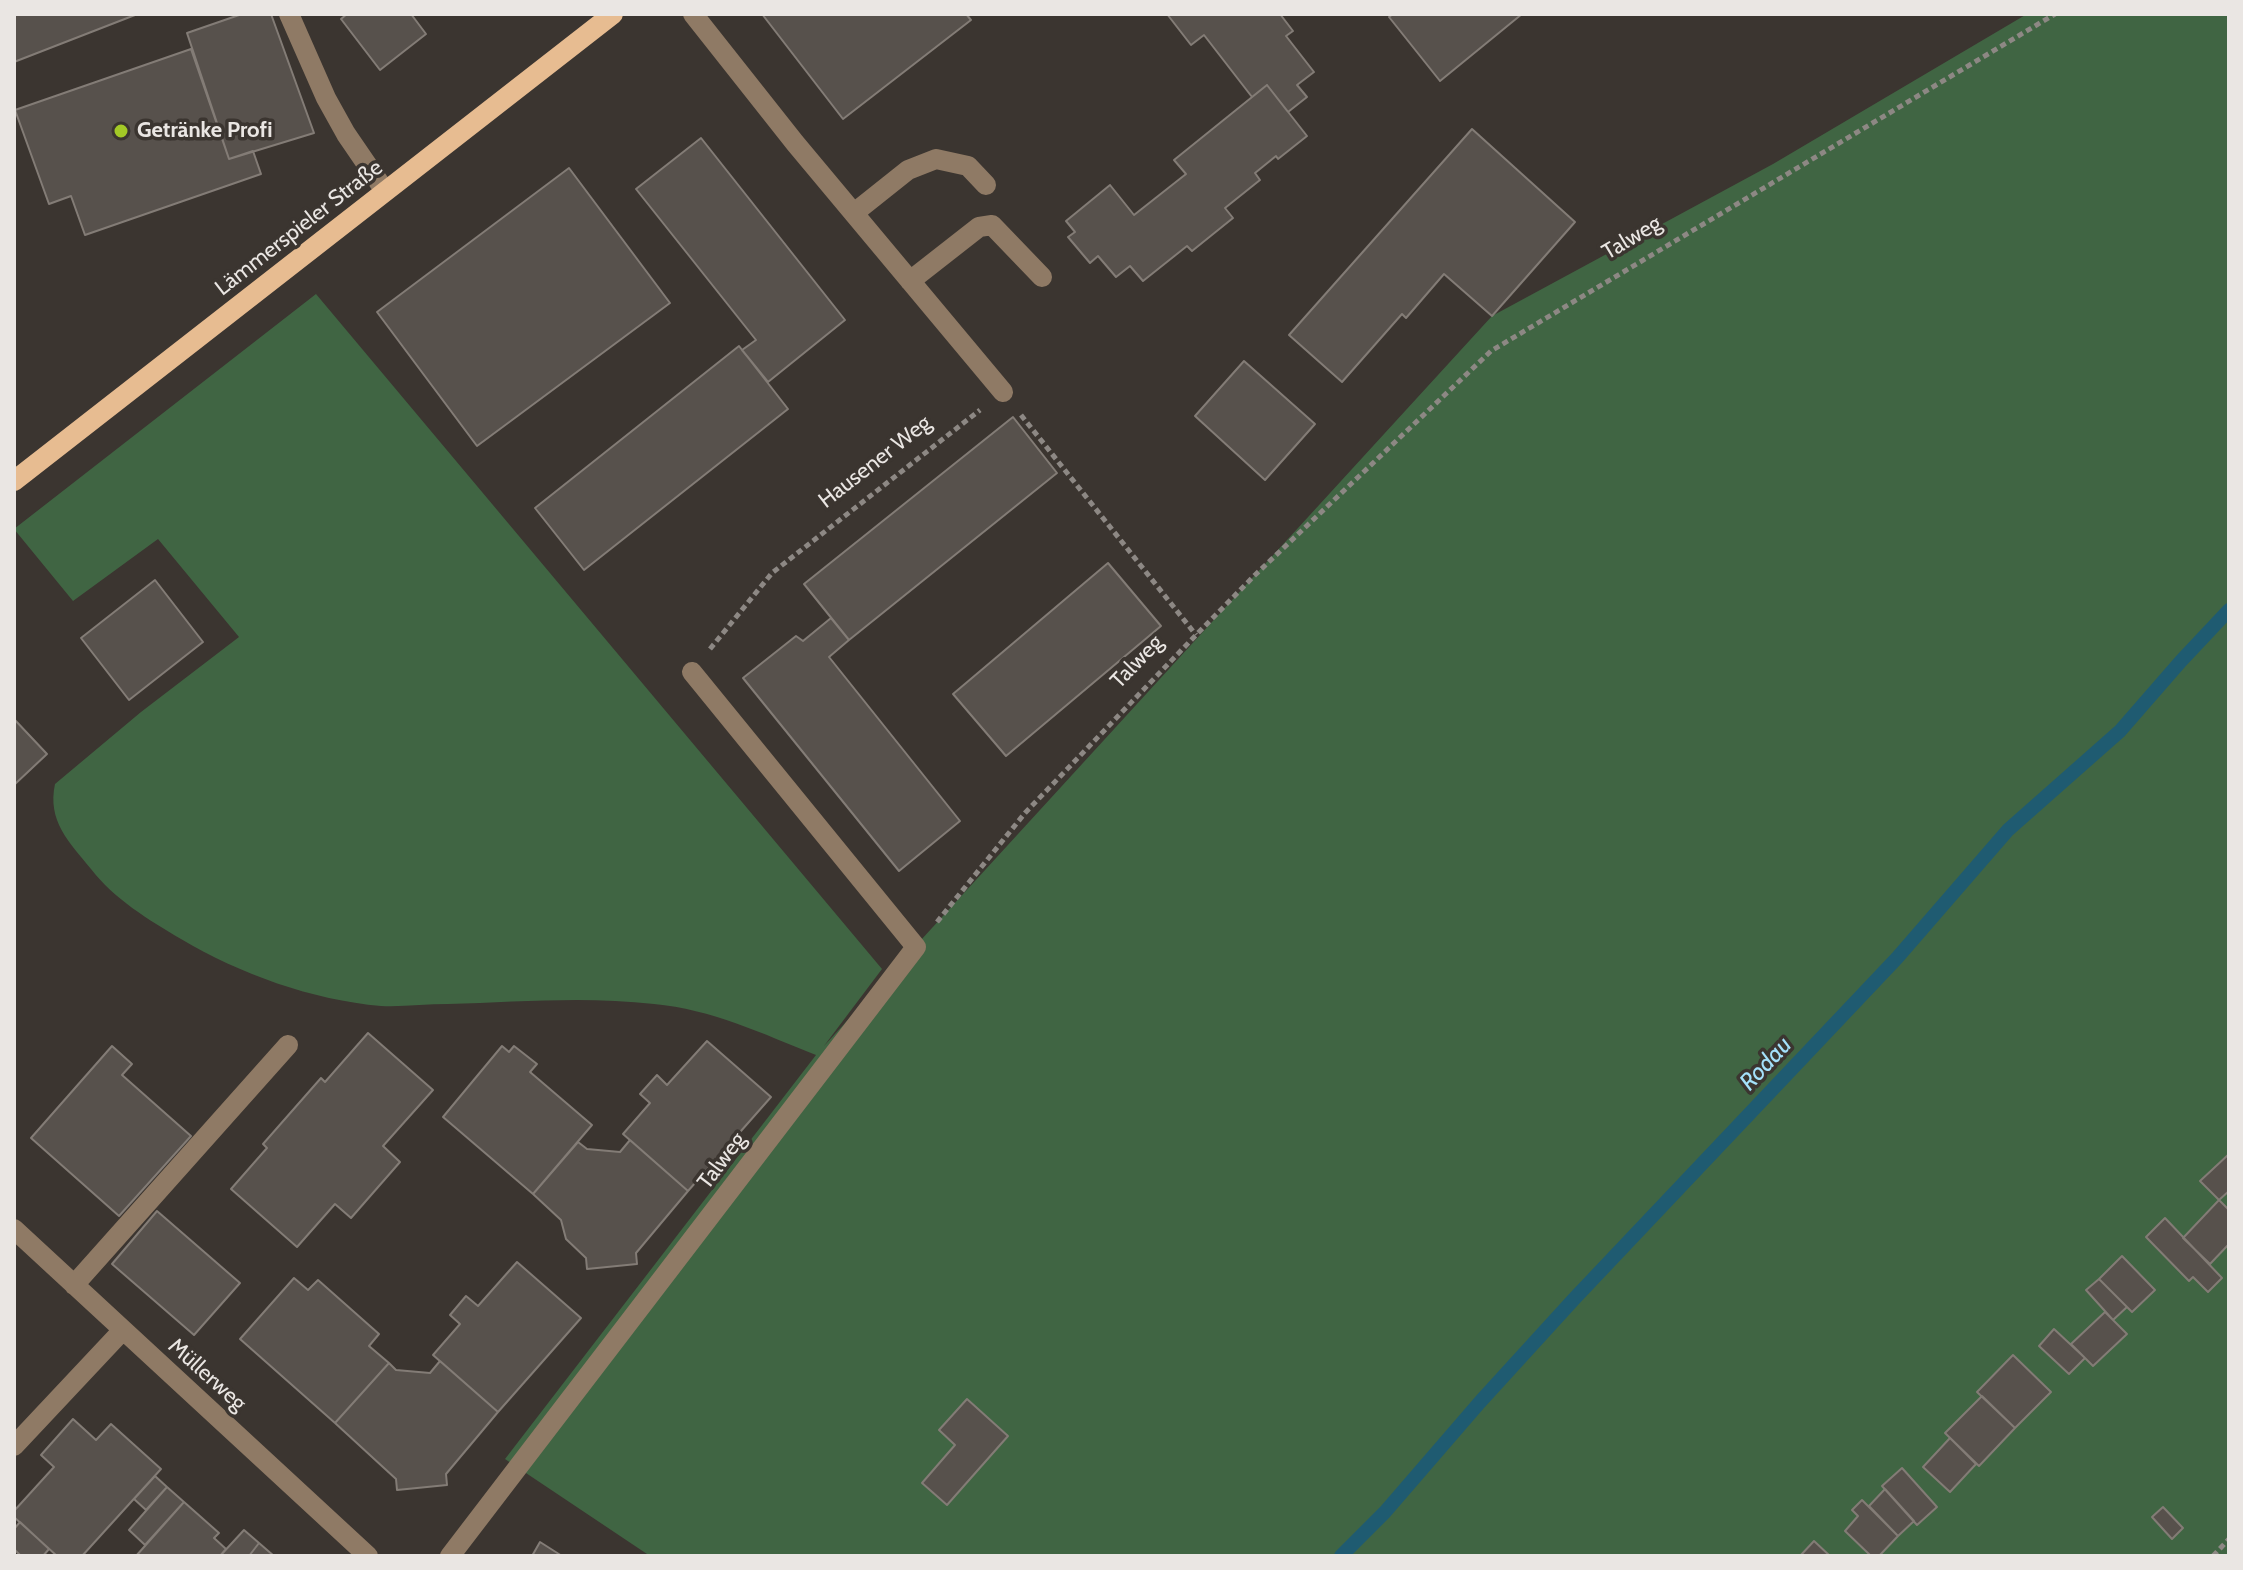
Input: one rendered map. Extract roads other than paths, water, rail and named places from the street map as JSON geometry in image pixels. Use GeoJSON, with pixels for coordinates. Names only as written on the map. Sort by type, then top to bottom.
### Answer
{"type":"FeatureCollection","features":[{"type":"Feature","properties":{"kind":"main road","name":"Lämmerspieler Straße"},"geometry":{"type":"LineString","coordinates":[[14,481],[613,14]]}},
{"type":"Feature","properties":{"kind":"street"},"geometry":{"type":"LineString","coordinates":[[289,14],[333,110],[385,191]]}},
{"type":"Feature","properties":{"kind":"street"},"geometry":{"type":"LineString","coordinates":[[693,14],[1003,392]]}},
{"type":"Feature","properties":{"kind":"street"},"geometry":{"type":"LineString","coordinates":[[854,213],[908,170],[936,159],[968,166],[986,185]]}},
{"type":"Feature","properties":{"kind":"street"},"geometry":{"type":"LineString","coordinates":[[910,281],[979,227],[992,225],[1042,277]]}},
{"type":"Feature","properties":{"kind":"street","name":"Talweg"},"geometry":{"type":"LineString","coordinates":[[450,1556],[916,947],[692,672]]}},
{"type":"Feature","properties":{"kind":"street"},"geometry":{"type":"LineString","coordinates":[[74,1285],[288,1045]]}},
{"type":"Feature","properties":{"kind":"street","name":"Müllerweg"},"geometry":{"type":"LineString","coordinates":[[14,1229],[368,1556]]}},
{"type":"Feature","properties":{"kind":"street"},"geometry":{"type":"LineString","coordinates":[[14,1446],[122,1331]]}},
{"type":"Feature","properties":{"kind":"waterway","name":"Rodau"},"geometry":{"type":"LineString","coordinates":[[1341,1556],[1385,1512],[1574,1299],[1897,958],[2008,830],[2120,731],[2229,610]]}},
{"type":"Feature","properties":{"kind":"place","name":"Getränke Profi"},"geometry":{"type":"Point","coordinates":[121,131]}}]}
